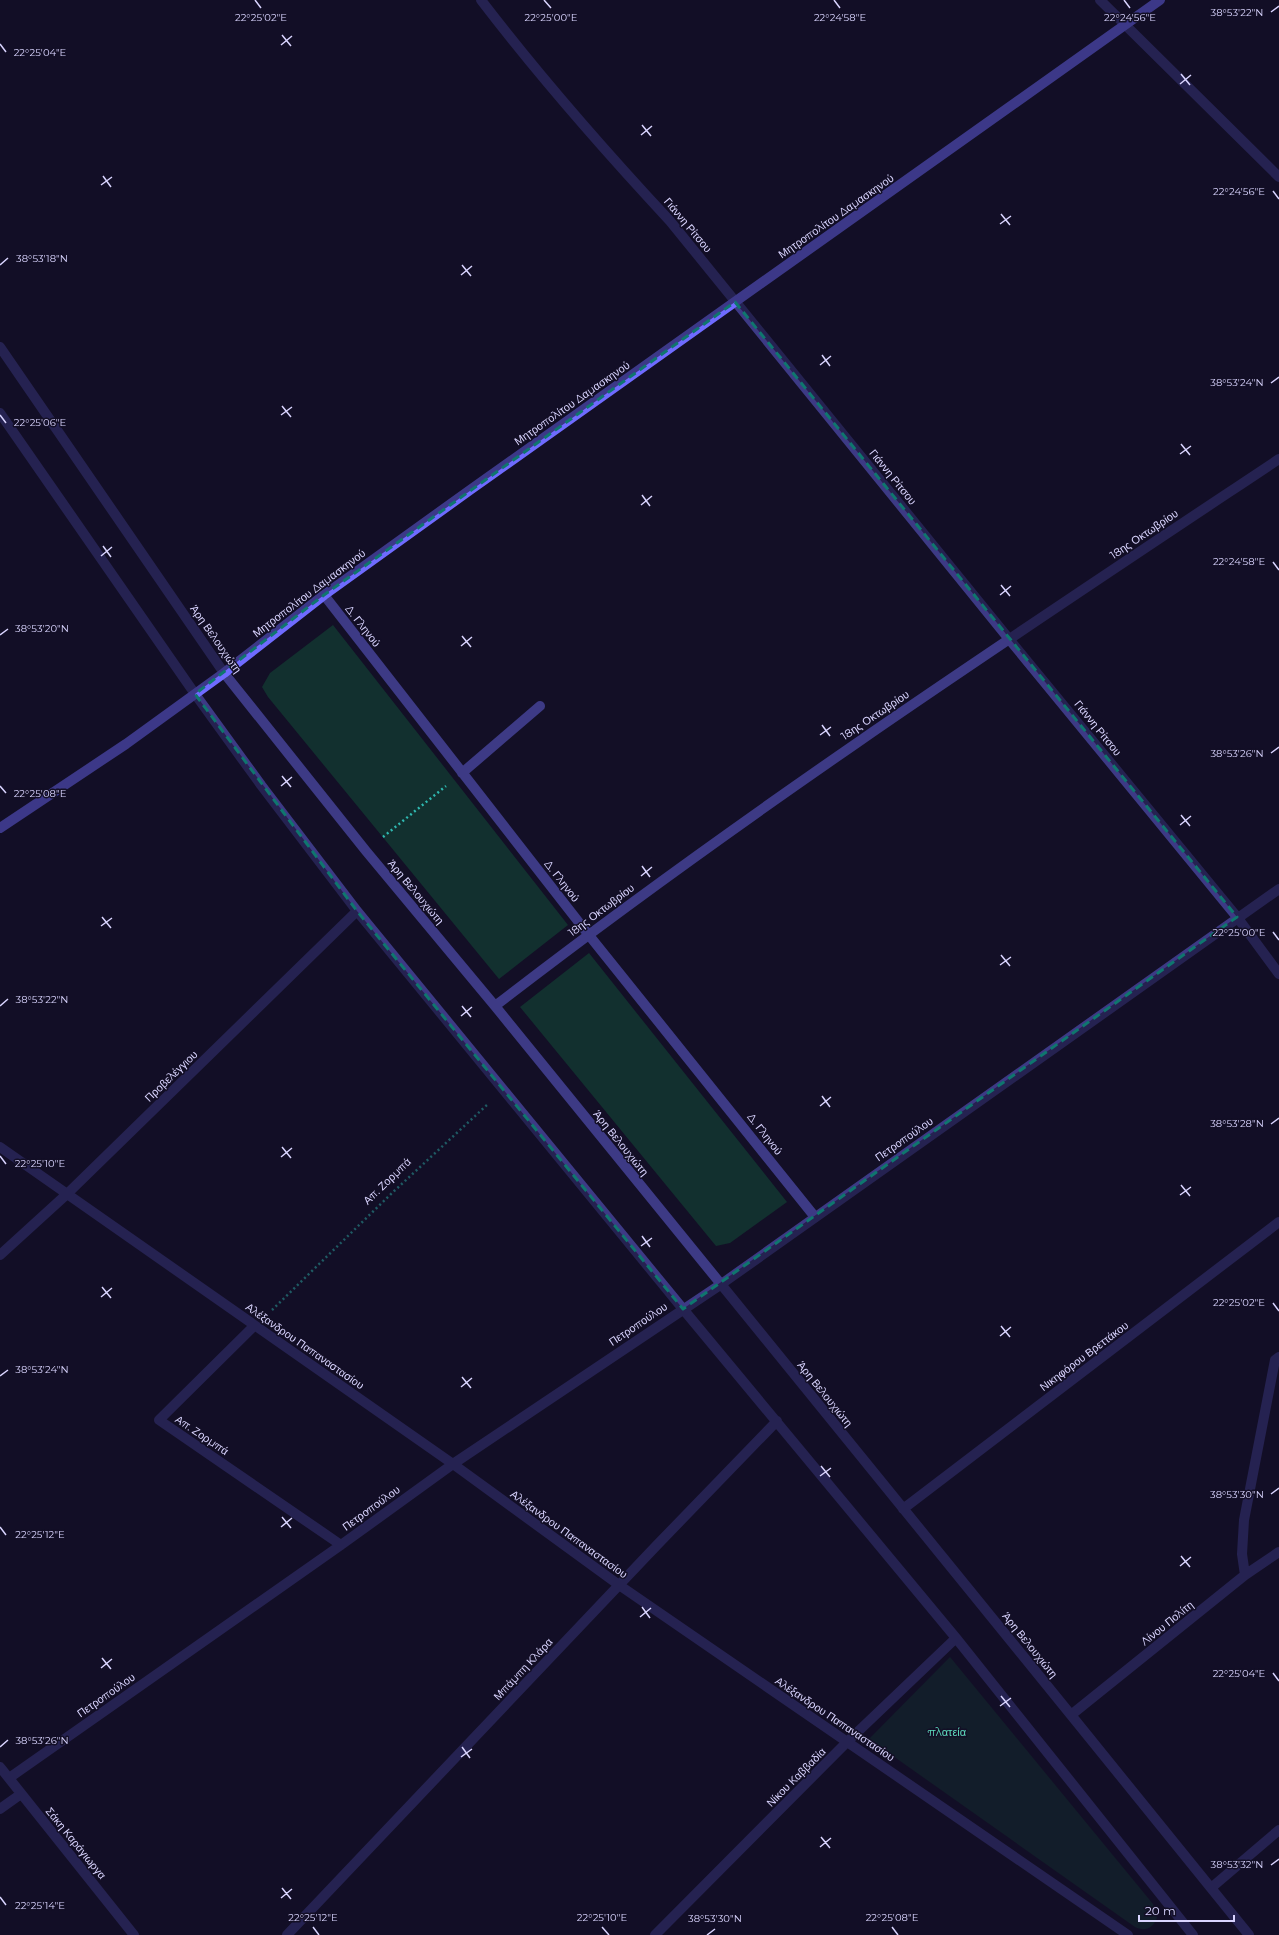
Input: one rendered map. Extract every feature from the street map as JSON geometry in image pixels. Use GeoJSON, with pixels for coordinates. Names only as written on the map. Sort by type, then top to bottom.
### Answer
{"type":"FeatureCollection","features":[{"type":"Feature","properties":{"kind":"street","name":"Γιάννη Ρίτσου"},"geometry":{"type":"LineString","coordinates":[[481,0],[514,43],[620,167],[670,221],[1237,917],[1279,974]]}},
{"type":"Feature","properties":{"kind":"street"},"geometry":{"type":"LineString","coordinates":[[1100,0],[1126,24],[1279,177]]}},
{"type":"Feature","properties":{"kind":"street","name":"Μητροπολίτου Δαμασκηνού"},"geometry":{"type":"LineString","coordinates":[[0,828],[126,744],[224,673],[324,595],[1160,0]]}},
{"type":"Feature","properties":{"kind":"street","name":"Άρη Βελουχιώτη"},"geometry":{"type":"LineString","coordinates":[[0,347],[224,673],[366,851],[495,1006],[1249,1935]]}},
{"type":"Feature","properties":{"kind":"street"},"geometry":{"type":"LineString","coordinates":[[1,417],[195,694],[261,785],[357,912],[682,1309],[777,1421],[956,1638],[1193,1935]]}},
{"type":"Feature","properties":{"kind":"street","name":"18ης Οκτωβρίου"},"geometry":{"type":"LineString","coordinates":[[495,1006],[588,934],[730,830],[1009,639],[1279,459]]}},
{"type":"Feature","properties":{"kind":"street","name":"Δ. Γληνού"},"geometry":{"type":"LineString","coordinates":[[324,595],[588,934],[815,1217]]}},
{"type":"Feature","properties":{"kind":"street"},"geometry":{"type":"LineString","coordinates":[[462,773],[540,706]]}},
{"type":"Feature","properties":{"kind":"street","name":"Πετροπούλου"},"geometry":{"type":"LineString","coordinates":[[9,1778],[341,1545],[453,1464],[682,1309],[720,1285],[1237,917],[1279,889]]}},
{"type":"Feature","properties":{"kind":"street","name":"Προβελέγγιου"},"geometry":{"type":"LineString","coordinates":[[0,1256],[67,1194],[357,912]]}},
{"type":"Feature","properties":{"kind":"street","name":"Αλέξανδρου Παπαναστασίου"},"geometry":{"type":"LineString","coordinates":[[0,1147],[453,1464],[619,1585],[1128,1935]]}},
{"type":"Feature","properties":{"kind":"street","name":"Νικηφόρου Βρεττάκου"},"geometry":{"type":"LineString","coordinates":[[903,1509],[1279,1222]]}},
{"type":"Feature","properties":{"kind":"street","name":"Απ. Ζορμπά"},"geometry":{"type":"LineString","coordinates":[[255,1326],[159,1420],[341,1545]]}},
{"type":"Feature","properties":{"kind":"street"},"geometry":{"type":"LineString","coordinates":[[1245,1575],[1242,1554],[1244,1520],[1277,1359]]}},
{"type":"Feature","properties":{"kind":"street","name":"Μπάμπη Κλάρα"},"geometry":{"type":"LineString","coordinates":[[287,1935],[777,1421]]}},
{"type":"Feature","properties":{"kind":"street","name":"Λίνου Πολίτη"},"geometry":{"type":"LineString","coordinates":[[1071,1715],[1245,1575],[1279,1552]]}},
{"type":"Feature","properties":{"kind":"street","name":"Νίκου Καββαδία"},"geometry":{"type":"LineString","coordinates":[[655,1935],[847,1742],[956,1638]]}},
{"type":"Feature","properties":{"kind":"street","name":"Σάκη Καράγιωργα"},"geometry":{"type":"LineString","coordinates":[[0,1767],[134,1935]]}},
{"type":"Feature","properties":{"kind":"street"},"geometry":{"type":"LineString","coordinates":[[0,1809],[21,1794]]}},
{"type":"Feature","properties":{"kind":"street"},"geometry":{"type":"LineString","coordinates":[[1210,1888],[1279,1830]]}},
{"type":"Feature","properties":{"kind":"path"},"geometry":{"type":"LineString","coordinates":[[366,851],[462,773]]}},
{"type":"Feature","properties":{"kind":"path","name":"Απ. Ζορμπά"},"geometry":{"type":"LineString","coordinates":[[255,1326],[392,1193],[503,1090]]}},
{"type":"Feature","properties":{"kind":"highlighted area"},"geometry":{"type":"Polygon","coordinates":[[[735,302],[1237,917],[683,1309],[357,911],[195,694],[324,595],[735,302]]]}},
{"type":"Feature","properties":{"kind":"green space"},"geometry":{"type":"Polygon","coordinates":[[[333,625],[568,925],[499,979],[268,697],[262,687],[270,673],[333,625]]]}},
{"type":"Feature","properties":{"kind":"green space"},"geometry":{"type":"Polygon","coordinates":[[[589,953],[787,1202],[730,1243],[716,1246],[520,1007],[589,953]]]}},
{"type":"Feature","properties":{"kind":"green space","name":"πλατεία"},"geometry":{"type":"Polygon","coordinates":[[[950,1657],[1153,1904],[1157,1918],[1151,1927],[1142,1929],[1135,1927],[869,1739],[950,1657]]]}}]}
